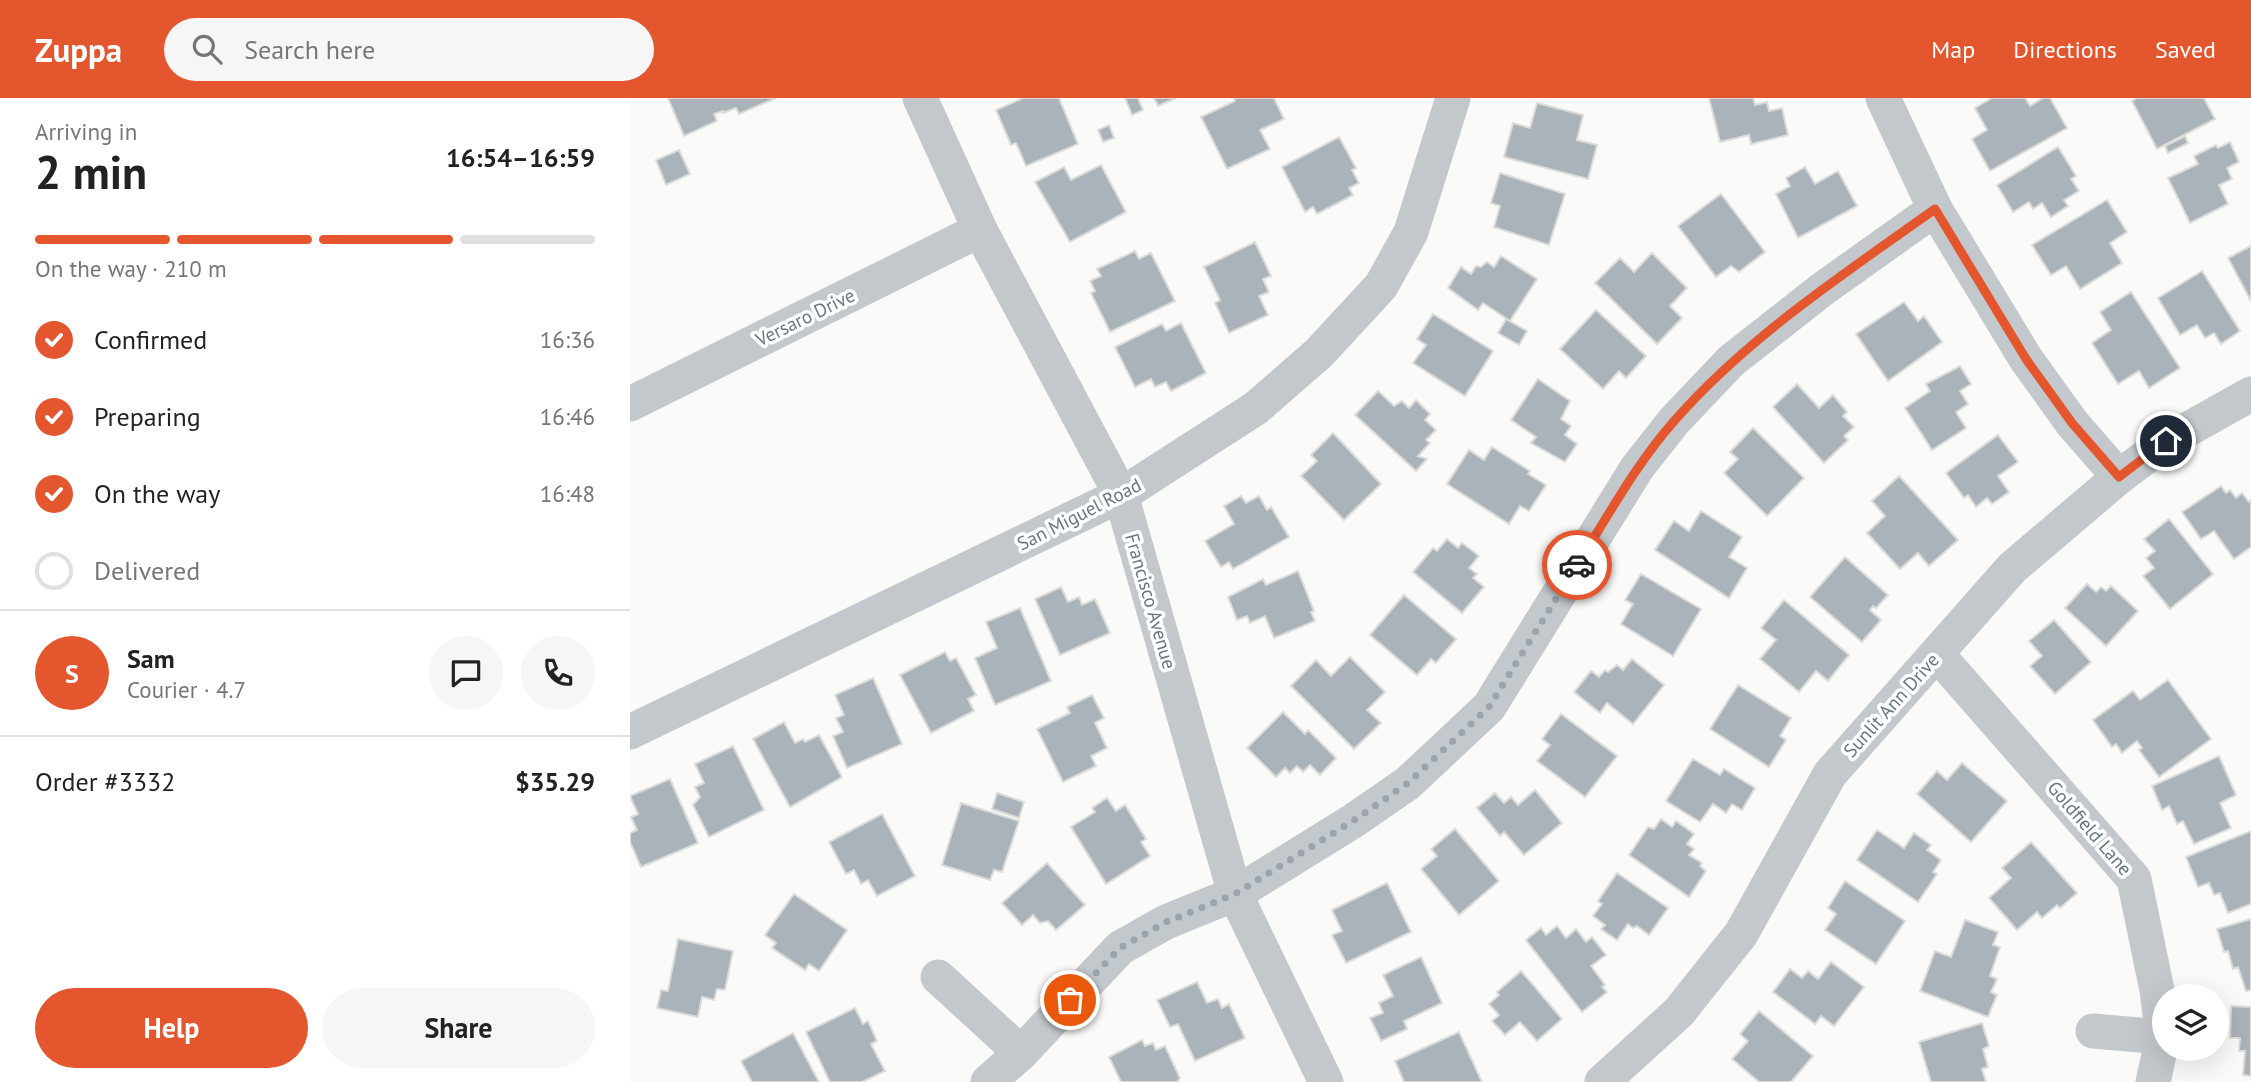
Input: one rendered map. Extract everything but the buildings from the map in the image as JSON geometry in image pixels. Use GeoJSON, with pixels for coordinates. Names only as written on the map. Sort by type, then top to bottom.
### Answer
{"type":"FeatureCollection","features":[{"type":"Feature","properties":{"kind":"street","name":"Francisco Avenue"},"geometry":{"type":"LineString","coordinates":[[920,98],[980,230],[1121,495],[1235,894],[1326,1082]]}},
{"type":"Feature","properties":{"kind":"street","name":"San Miguel Road"},"geometry":{"type":"LineString","coordinates":[[630,732],[1121,495],[1256,408],[1319,353],[1381,286],[1411,232],[1453,98]]}},
{"type":"Feature","properties":{"kind":"street"},"geometry":{"type":"LineString","coordinates":[[1883,98],[1935,209],[2026,359],[2072,423],[2119,477]]}},
{"type":"Feature","properties":{"kind":"street"},"geometry":{"type":"LineString","coordinates":[[988,1082],[1021,1053],[1120,948],[1166,922],[1235,894],[1353,821],[1408,783],[1489,707],[1637,468],[1674,421],[1731,361],[1824,288],[1935,209]]}},
{"type":"Feature","properties":{"kind":"street","name":"Versaro Drive"},"geometry":{"type":"LineString","coordinates":[[630,404],[980,230]]}},
{"type":"Feature","properties":{"kind":"street","name":"Sunlit Ann Drive"},"geometry":{"type":"LineString","coordinates":[[1602,1082],[1679,1012],[1741,934],[1830,774],[2012,568],[2119,477],[2166,441],[2251,394]]}},
{"type":"Feature","properties":{"kind":"street","name":"Goldfield Lane"},"geometry":{"type":"LineString","coordinates":[[1937,654],[2134,878],[2156,984]]}},
{"type":"Feature","properties":{"kind":"street"},"geometry":{"type":"LineString","coordinates":[[939,977],[1021,1053]]}},
{"type":"Feature","properties":{"kind":"street"},"geometry":{"type":"LineString","coordinates":[[2094,1031],[2152,1036]]}},
{"type":"Feature","properties":{"kind":"street","name":"Goldfield Lane"},"geometry":{"type":"LineString","coordinates":[[2153,1082],[2157,1061]]}},
{"type":"Feature","properties":{"kind":"way so far"},"geometry":{"type":"LineString","coordinates":[[1070,1000],[1120,948],[1166,922],[1235,894],[1353,821],[1408,783],[1489,707],[1577,565]]}},
{"type":"Feature","properties":{"kind":"route"},"geometry":{"type":"LineString","coordinates":[[1577,565],[1637,468],[1674,421],[1731,361],[1824,288],[1935,209],[2026,359],[2072,423],[2119,477],[2166,441]]}}]}
